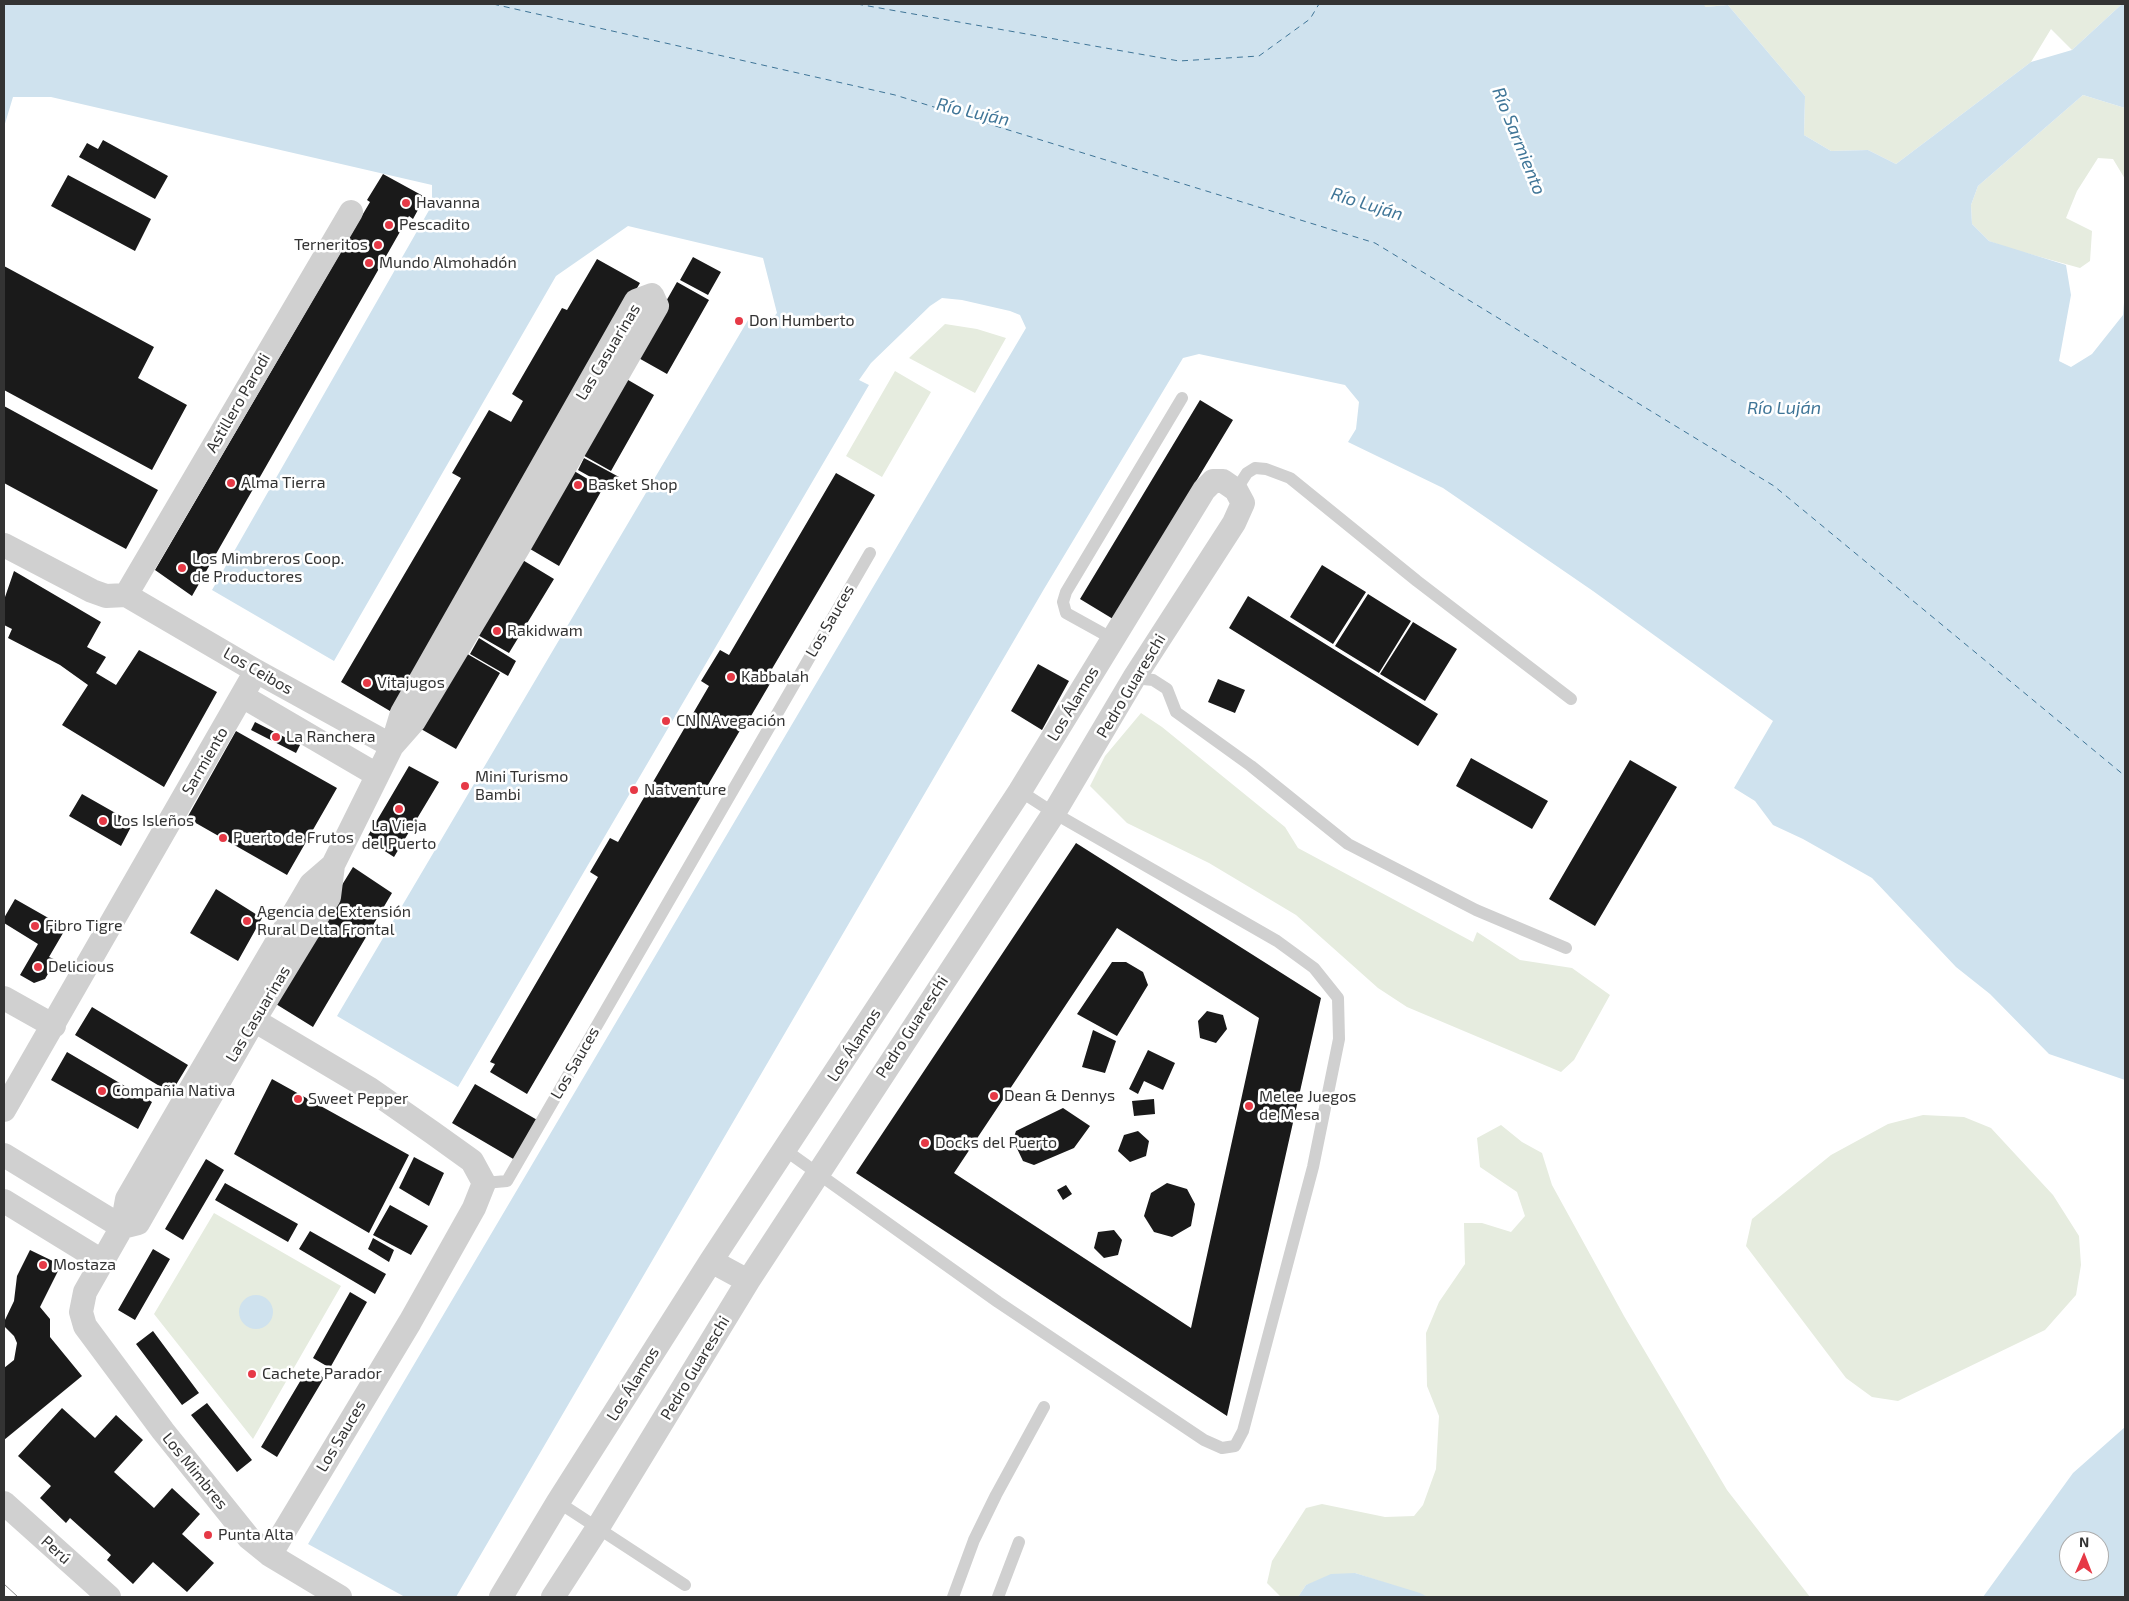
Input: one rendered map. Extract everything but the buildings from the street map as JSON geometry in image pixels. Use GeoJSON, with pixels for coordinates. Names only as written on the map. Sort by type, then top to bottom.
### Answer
{"type":"FeatureCollection","features":[{"type":"Feature","properties":{"kind":"street","name":"Astillero Parodi"},"geometry":{"type":"LineString","coordinates":[[126,594],[351,212]]}},
{"type":"Feature","properties":{"kind":"street","name":"Las Casuarinas"},"geometry":{"type":"LineString","coordinates":[[122,1227],[138,1223],[245,1015],[329,896],[333,865],[392,746],[402,713],[636,300],[652,295],[657,306],[518,548],[414,721],[392,746]]}},
{"type":"Feature","properties":{"kind":"street","name":"Los Álamos"},"geometry":{"type":"LineString","coordinates":[[501,1597],[558,1502],[711,1260],[1020,791],[1204,490],[1213,481],[1223,481],[1236,490]]}},
{"type":"Feature","properties":{"kind":"street","name":"Pedro Guareschi"},"geometry":{"type":"LineString","coordinates":[[553,1597],[597,1529],[748,1281],[816,1174],[1054,813],[1134,678],[1234,523],[1243,503],[1236,490]]}},
{"type":"Feature","properties":{"kind":"street"},"geometry":{"type":"LineString","coordinates":[[4,545],[106,596],[126,594]]}},
{"type":"Feature","properties":{"kind":"street","name":"Los Ceibos"},"geometry":{"type":"LineString","coordinates":[[126,594],[256,671],[392,746]]}},
{"type":"Feature","properties":{"kind":"street","name":"Sarmiento"},"geometry":{"type":"LineString","coordinates":[[4,1110],[54,1026],[256,671]]}},
{"type":"Feature","properties":{"kind":"street"},"geometry":{"type":"LineString","coordinates":[[1087,682],[1121,702]]}},
{"type":"Feature","properties":{"kind":"street"},"geometry":{"type":"LineString","coordinates":[[242,696],[377,775]]}},
{"type":"Feature","properties":{"kind":"street"},"geometry":{"type":"LineString","coordinates":[[4,998],[54,1026]]}},
{"type":"Feature","properties":{"kind":"street"},"geometry":{"type":"LineString","coordinates":[[245,1015],[370,1089],[472,1161],[484,1183]]}},
{"type":"Feature","properties":{"kind":"street"},"geometry":{"type":"LineString","coordinates":[[4,1155],[122,1227],[102,1261],[4,1201]]}},
{"type":"Feature","properties":{"kind":"street","name":"Los Sauces"},"geometry":{"type":"LineString","coordinates":[[270,1555],[410,1322],[474,1208],[484,1183]]}},
{"type":"Feature","properties":{"kind":"street"},"geometry":{"type":"LineString","coordinates":[[711,1260],[748,1281]]}},
{"type":"Feature","properties":{"kind":"street","name":"Los Mimbres"},"geometry":{"type":"LineString","coordinates":[[102,1261],[85,1292],[81,1312],[85,1326],[105,1355],[163,1432],[249,1538],[270,1555],[340,1597]]}},
{"type":"Feature","properties":{"kind":"street","name":"Perú"},"geometry":{"type":"LineString","coordinates":[[4,1503],[109,1597]]}},
{"type":"Feature","properties":{"kind":"lane"},"geometry":{"type":"LineString","coordinates":[[1113,640],[1066,613],[1063,602],[1064,597],[1182,398]]}},
{"type":"Feature","properties":{"kind":"lane"},"geometry":{"type":"LineString","coordinates":[[1236,490],[1247,473],[1255,468],[1266,469],[1290,478],[1424,587],[1571,698]]}},
{"type":"Feature","properties":{"kind":"lane","name":"Los Sauces"},"geometry":{"type":"LineString","coordinates":[[484,1183],[507,1181],[870,553]]}},
{"type":"Feature","properties":{"kind":"lane"},"geometry":{"type":"LineString","coordinates":[[1134,678],[1154,680],[1167,689],[1176,712],[1251,766],[1348,844],[1476,910],[1566,948]]}},
{"type":"Feature","properties":{"kind":"lane"},"geometry":{"type":"LineString","coordinates":[[785,1150],[816,1174],[998,1302],[1204,1440],[1222,1448],[1234,1446],[1243,1431],[1313,1167],[1339,1039],[1338,998],[1314,968],[1277,942],[1054,813],[1020,791]]}},
{"type":"Feature","properties":{"kind":"lane"},"geometry":{"type":"LineString","coordinates":[[953,1597],[974,1540],[992,1502],[1044,1407]]}},
{"type":"Feature","properties":{"kind":"lane"},"geometry":{"type":"LineString","coordinates":[[558,1502],[685,1585]]}},
{"type":"Feature","properties":{"kind":"lane"},"geometry":{"type":"LineString","coordinates":[[998,1597],[1019,1542]]}},
{"type":"Feature","properties":{"kind":"shaded area"},"geometry":{"type":"Polygon","coordinates":[[[1704,4],[2122,4],[2072,50],[2051,29],[2031,62],[1896,164],[1868,150],[1831,151],[1804,135],[1805,96],[1728,5],[1704,7],[1704,4]]]}},
{"type":"Feature","properties":{"kind":"shaded area"},"geometry":{"type":"Polygon","coordinates":[[[2083,95],[2125,108],[2125,179],[2113,159],[2098,158],[2077,191],[2066,218],[2092,231],[2090,261],[2080,268],[1989,241],[1972,224],[1971,205],[1978,186],[2083,95]]]}},
{"type":"Feature","properties":{"kind":"shaded area"},"geometry":{"type":"Polygon","coordinates":[[[945,324],[977,329],[1006,338],[975,393],[909,358],[945,324]]]}},
{"type":"Feature","properties":{"kind":"shaded area"},"geometry":{"type":"Polygon","coordinates":[[[895,371],[931,392],[882,477],[846,456],[895,371]]]}},
{"type":"Feature","properties":{"kind":"shaded area"},"geometry":{"type":"Polygon","coordinates":[[[1141,713],[1162,727],[1285,827],[1298,848],[1473,942],[1477,932],[1520,960],[1572,968],[1610,995],[1574,1060],[1561,1072],[1407,1007],[1378,988],[1296,915],[1209,863],[1127,823],[1090,786],[1105,756],[1141,713]]]}},
{"type":"Feature","properties":{"kind":"shaded area"},"geometry":{"type":"Polygon","coordinates":[[[1923,1115],[1964,1117],[1991,1128],[2053,1195],[2079,1236],[2081,1265],[2076,1295],[2045,1330],[1898,1401],[1872,1397],[1846,1378],[1746,1246],[1752,1219],[1831,1155],[1888,1124],[1923,1115]]]}},
{"type":"Feature","properties":{"kind":"shaded area"},"geometry":{"type":"Polygon","coordinates":[[[1501,1125],[1522,1142],[1542,1153],[1552,1185],[1624,1316],[1727,1490],[1810,1597],[1428,1597],[1355,1573],[1306,1585],[1298,1597],[1281,1597],[1267,1583],[1272,1561],[1306,1508],[1322,1504],[1385,1517],[1414,1516],[1423,1505],[1436,1469],[1439,1416],[1427,1386],[1426,1333],[1439,1302],[1465,1264],[1464,1223],[1482,1223],[1511,1232],[1525,1216],[1517,1192],[1480,1167],[1477,1138],[1501,1125]]]}},
{"type":"Feature","properties":{"kind":"shaded area"},"geometry":{"type":"Polygon","coordinates":[[[214,1213],[341,1286],[253,1439],[154,1314],[214,1213]]]}},
{"type":"Feature","properties":{"kind":"water","name":"Río Luján"},"geometry":{"type":"Polygon","coordinates":[[[4,4],[1704,4],[1705,7],[1728,5],[1805,96],[1804,135],[1831,151],[1868,150],[1896,164],[2031,62],[2072,50],[2122,4],[2125,4],[2125,108],[2083,95],[1978,186],[1971,205],[1972,224],[1989,241],[2066,265],[2071,295],[2059,361],[2071,367],[2092,354],[2123,315],[2125,290],[2125,1080],[2049,1054],[1990,994],[1956,967],[1872,878],[1803,839],[1773,825],[1755,801],[1734,788],[1773,721],[1593,591],[1443,488],[1348,442],[1356,429],[1359,402],[1345,385],[1199,354],[1183,358],[1044,589],[456,1597],[405,1597],[308,1544],[1026,328],[1020,315],[1010,311],[962,300],[942,298],[930,306],[871,363],[859,380],[869,385],[458,1087],[337,1016],[751,315],[768,324],[777,313],[763,258],[628,226],[556,276],[334,661],[212,590],[432,205],[432,185],[51,97],[13,97],[4,127],[4,4]]]}},
{"type":"Feature","properties":{"kind":"water"},"geometry":{"type":"Polygon","coordinates":[[[256,1295],[263,1296],[268,1300],[272,1305],[272,1319],[268,1324],[263,1328],[256,1329],[249,1328],[244,1324],[240,1319],[239,1312],[240,1305],[244,1300],[249,1296],[256,1295]]]}},
{"type":"Feature","properties":{"kind":"water"},"geometry":{"type":"Polygon","coordinates":[[[2125,1427],[2125,1597],[1983,1597],[2073,1473],[2125,1427]]]}},
{"type":"Feature","properties":{"kind":"water"},"geometry":{"type":"Polygon","coordinates":[[[1355,1573],[1428,1597],[1298,1597],[1306,1585],[1331,1574],[1355,1573]]]}},
{"type":"Feature","properties":{"kind":"ferry route"},"geometry":{"type":"LineString","coordinates":[[493,4],[895,95],[1375,243],[1774,486],[2125,776]]}},
{"type":"Feature","properties":{"kind":"ferry route"},"geometry":{"type":"LineString","coordinates":[[857,4],[1179,61],[1259,56],[1310,19],[1319,4]]}},
{"type":"Feature","properties":{"kind":"tram line"},"geometry":{"type":"LineString","coordinates":[[4,1584],[18,1597]]}},
{"type":"Feature","properties":{"kind":"place","name":"Havanna"},"geometry":{"type":"Point","coordinates":[406,203]}},
{"type":"Feature","properties":{"kind":"place","name":"Pescadito"},"geometry":{"type":"Point","coordinates":[389,225]}},
{"type":"Feature","properties":{"kind":"place","name":"Terneritos"},"geometry":{"type":"Point","coordinates":[378,245]}},
{"type":"Feature","properties":{"kind":"place","name":"Mundo Almohadón"},"geometry":{"type":"Point","coordinates":[369,263]}},
{"type":"Feature","properties":{"kind":"place","name":"Don Humberto"},"geometry":{"type":"Point","coordinates":[739,321]}},
{"type":"Feature","properties":{"kind":"place","name":"Alma Tierra"},"geometry":{"type":"Point","coordinates":[231,483]}},
{"type":"Feature","properties":{"kind":"place","name":"Basket Shop"},"geometry":{"type":"Point","coordinates":[578,485]}},
{"type":"Feature","properties":{"kind":"place","name":"Los Mimbreros Coop. de Productores"},"geometry":{"type":"Point","coordinates":[182,568]}},
{"type":"Feature","properties":{"kind":"place","name":"Rakidwam"},"geometry":{"type":"Point","coordinates":[497,631]}},
{"type":"Feature","properties":{"kind":"place","name":"Kabbalah"},"geometry":{"type":"Point","coordinates":[731,677]}},
{"type":"Feature","properties":{"kind":"place","name":"Vitajugos"},"geometry":{"type":"Point","coordinates":[367,683]}},
{"type":"Feature","properties":{"kind":"place","name":"CN NAvegación"},"geometry":{"type":"Point","coordinates":[666,721]}},
{"type":"Feature","properties":{"kind":"place","name":"La Ranchera"},"geometry":{"type":"Point","coordinates":[276,737]}},
{"type":"Feature","properties":{"kind":"place","name":"Mini Turismo Bambi"},"geometry":{"type":"Point","coordinates":[465,786]}},
{"type":"Feature","properties":{"kind":"place","name":"Natventure"},"geometry":{"type":"Point","coordinates":[634,790]}},
{"type":"Feature","properties":{"kind":"place","name":"La Vieja del Puerto"},"geometry":{"type":"Point","coordinates":[399,809]}},
{"type":"Feature","properties":{"kind":"place","name":"Los Isleños"},"geometry":{"type":"Point","coordinates":[103,821]}},
{"type":"Feature","properties":{"kind":"place","name":"Puerto de Frutos"},"geometry":{"type":"Point","coordinates":[223,838]}},
{"type":"Feature","properties":{"kind":"place","name":"Agencia de Extensión Rural Delta Frontal"},"geometry":{"type":"Point","coordinates":[247,921]}},
{"type":"Feature","properties":{"kind":"place","name":"Fibro Tigre"},"geometry":{"type":"Point","coordinates":[35,926]}},
{"type":"Feature","properties":{"kind":"place","name":"Delicious"},"geometry":{"type":"Point","coordinates":[38,967]}},
{"type":"Feature","properties":{"kind":"place","name":"Compañia Nativa"},"geometry":{"type":"Point","coordinates":[102,1091]}},
{"type":"Feature","properties":{"kind":"place","name":"Dean & Dennys"},"geometry":{"type":"Point","coordinates":[994,1096]}},
{"type":"Feature","properties":{"kind":"place","name":"Sweet Pepper"},"geometry":{"type":"Point","coordinates":[298,1099]}},
{"type":"Feature","properties":{"kind":"place","name":"Melee Juegos de Mesa"},"geometry":{"type":"Point","coordinates":[1249,1106]}},
{"type":"Feature","properties":{"kind":"place","name":"Docks del Puerto"},"geometry":{"type":"Point","coordinates":[925,1143]}},
{"type":"Feature","properties":{"kind":"place","name":"Mostaza"},"geometry":{"type":"Point","coordinates":[43,1265]}},
{"type":"Feature","properties":{"kind":"place","name":"Cachete Parador"},"geometry":{"type":"Point","coordinates":[252,1374]}},
{"type":"Feature","properties":{"kind":"place","name":"Punta Alta"},"geometry":{"type":"Point","coordinates":[208,1535]}},
{"type":"Feature","properties":{"kind":"water label","name":"Río Sarmiento"},"geometry":{"type":"Point","coordinates":[1519,141]}}]}
